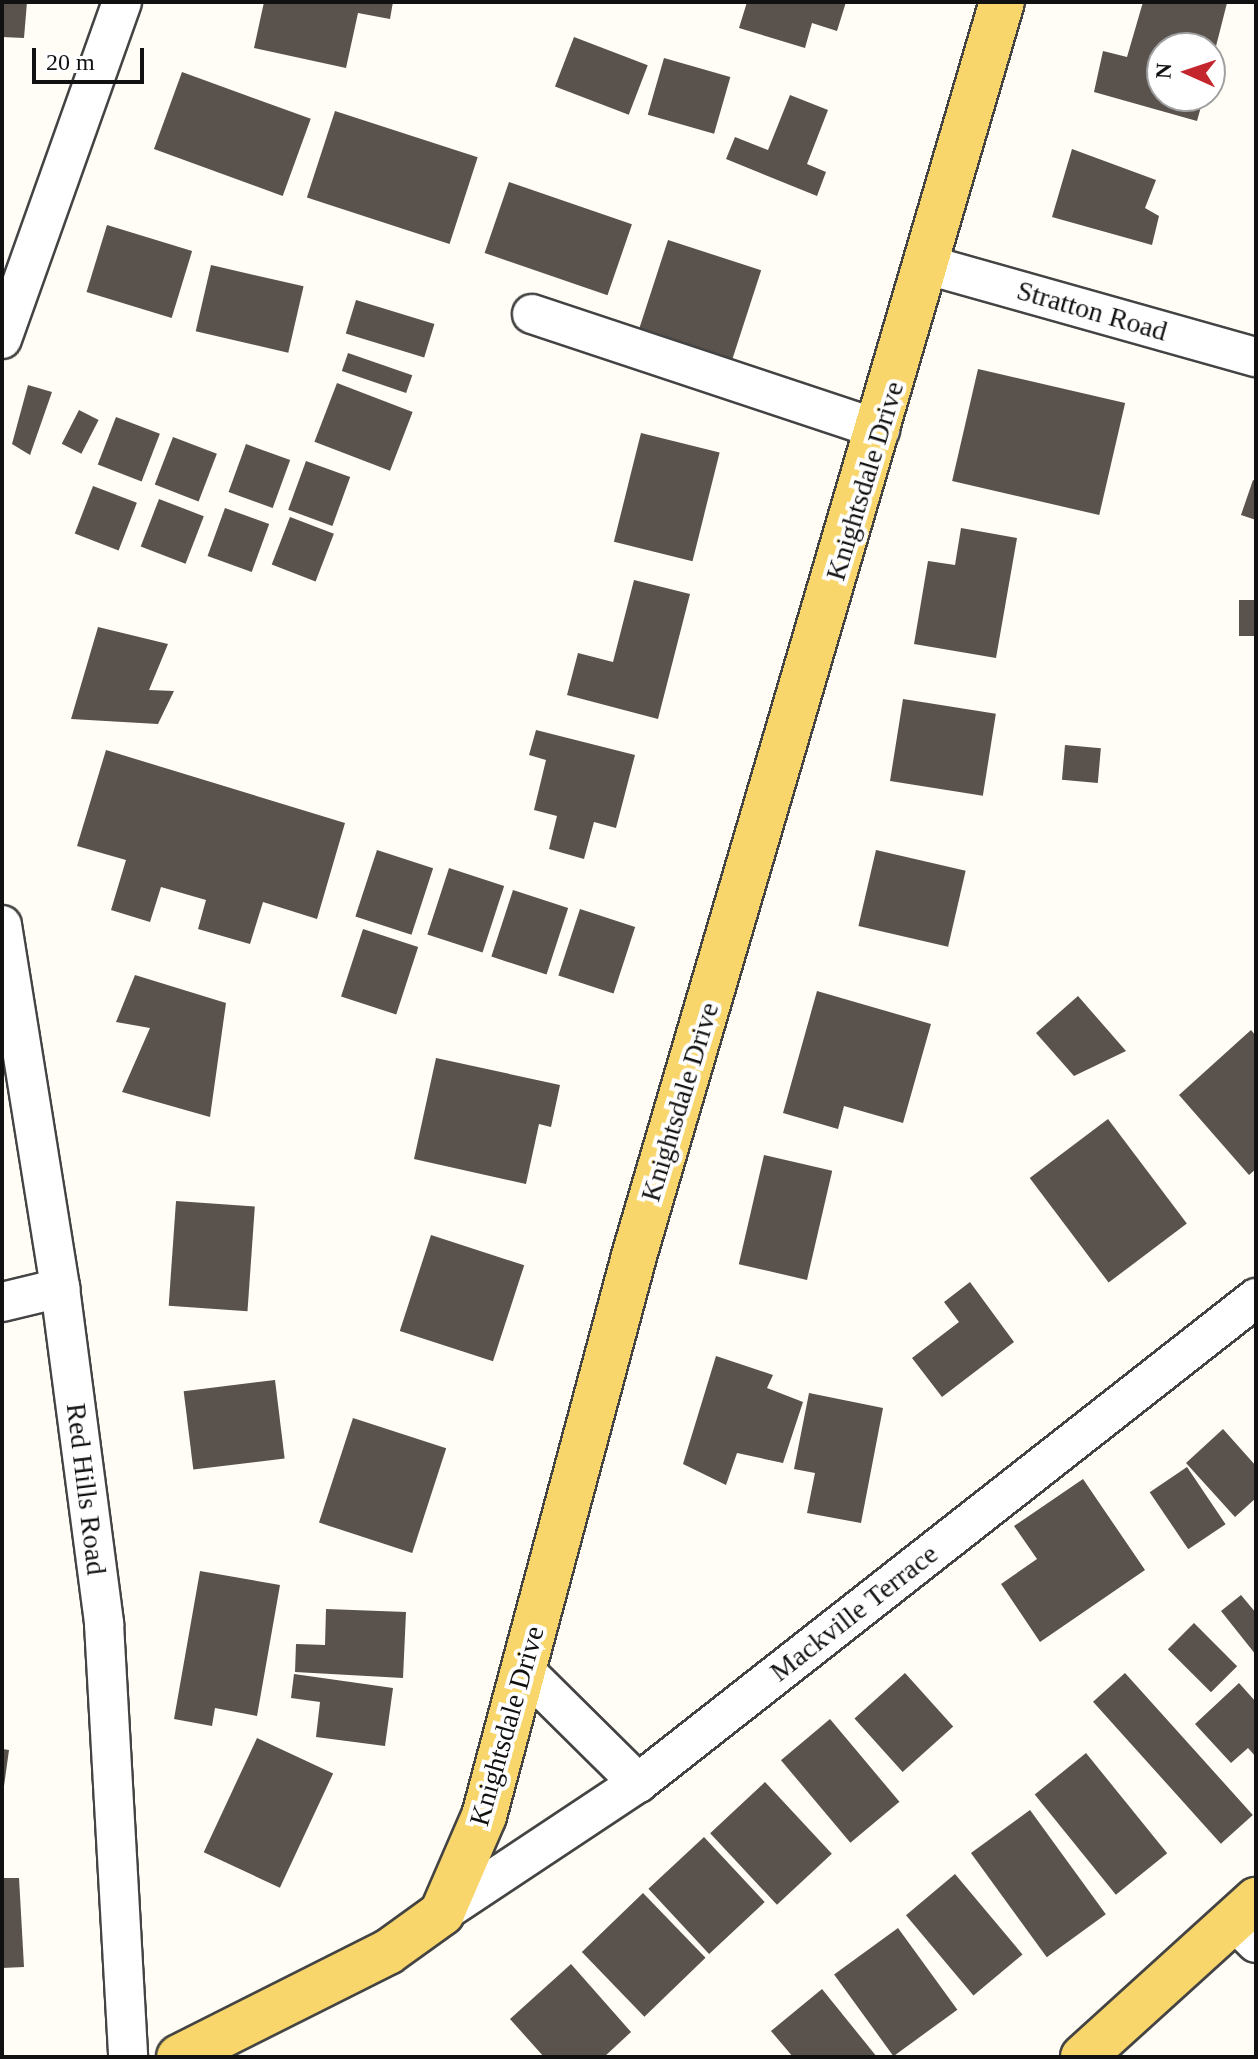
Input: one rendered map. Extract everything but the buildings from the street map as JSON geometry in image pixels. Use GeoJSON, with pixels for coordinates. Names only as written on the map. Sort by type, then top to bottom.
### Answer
{"type":"FeatureCollection","features":[{"type":"Feature","properties":{"kind":"main road","name":"Knightsdale Drive"},"geometry":{"type":"LineString","coordinates":[[442,1913],[484,1816],[634,1256],[880,430],[1002,2]]}},
{"type":"Feature","properties":{"kind":"main road"},"geometry":{"type":"LineString","coordinates":[[179,2057],[388,1952],[442,1913]]}},
{"type":"Feature","properties":{"kind":"main road"},"geometry":{"type":"LineString","coordinates":[[1083,2057],[1249,1921]]}},
{"type":"Feature","properties":{"kind":"street"},"geometry":{"type":"LineString","coordinates":[[2,339],[122,2]]}},
{"type":"Feature","properties":{"kind":"street","name":"Stratton Road"},"geometry":{"type":"LineString","coordinates":[[928,265],[1256,357]]}},
{"type":"Feature","properties":{"kind":"street"},"geometry":{"type":"LineString","coordinates":[[532,314],[880,430]]}},
{"type":"Feature","properties":{"kind":"street","name":"Red Hills Road"},"geometry":{"type":"LineString","coordinates":[[2,925],[60,1288],[104,1624],[128,2057]]}},
{"type":"Feature","properties":{"kind":"street"},"geometry":{"type":"LineString","coordinates":[[2,1302],[60,1288]]}},
{"type":"Feature","properties":{"kind":"street","name":"Mackville Terrace"},"geometry":{"type":"LineString","coordinates":[[442,1913],[638,1783],[1256,1298]]}},
{"type":"Feature","properties":{"kind":"street"},"geometry":{"type":"LineString","coordinates":[[524,1670],[638,1783]]}}]}
